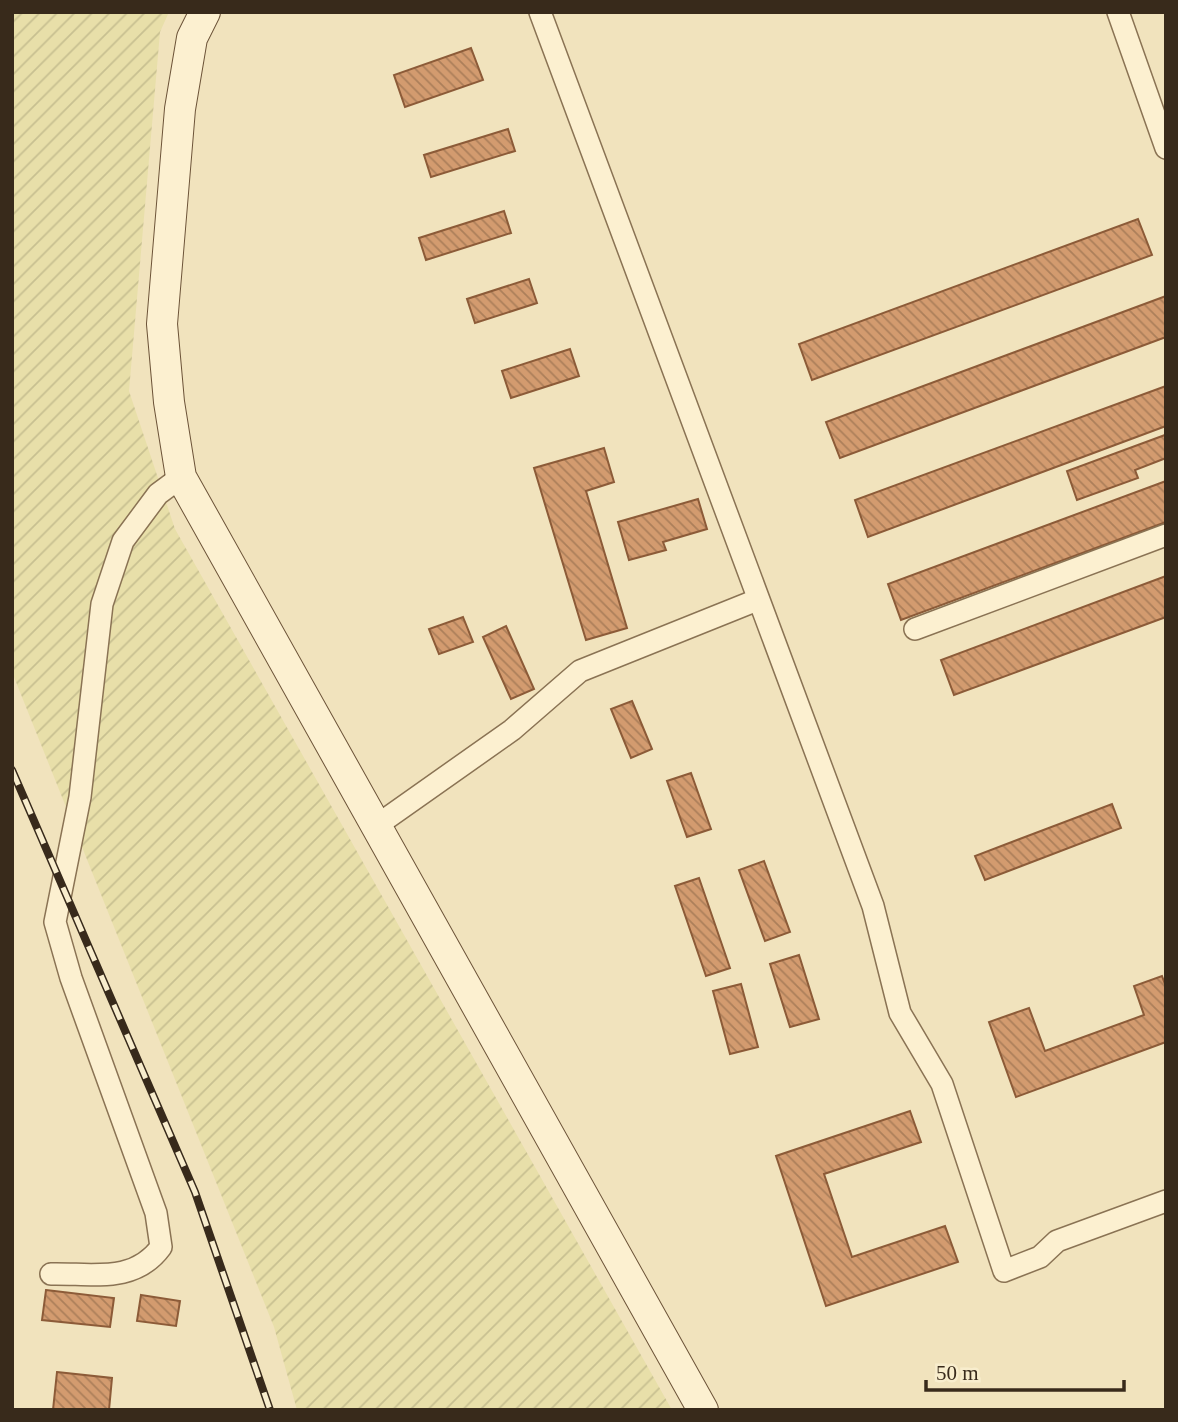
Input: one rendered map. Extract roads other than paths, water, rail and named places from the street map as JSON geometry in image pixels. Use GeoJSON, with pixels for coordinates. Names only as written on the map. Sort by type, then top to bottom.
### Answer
{"type":"FeatureCollection","features":[{"type":"Feature","properties":{"kind":"street"},"geometry":{"type":"LineString","coordinates":[[205,12],[192,38],[180,109],[162,324],[169,402],[181,477],[703,1410]]}},
{"type":"Feature","properties":{"kind":"street"},"geometry":{"type":"LineString","coordinates":[[540,12],[873,906],[900,1013],[942,1084],[1004,1271],[1040,1257],[1057,1241],[1166,1201]]}},
{"type":"Feature","properties":{"kind":"street"},"geometry":{"type":"LineString","coordinates":[[1118,12],[1166,148]]}},
{"type":"Feature","properties":{"kind":"street"},"geometry":{"type":"LineString","coordinates":[[51,1274],[126,1273],[149,1263],[161,1247],[156,1213],[71,978],[55,922],[80,797],[102,604],[123,541],[158,494],[181,477]]}},
{"type":"Feature","properties":{"kind":"street"},"geometry":{"type":"LineString","coordinates":[[915,629],[1166,535]]}},
{"type":"Feature","properties":{"kind":"street"},"geometry":{"type":"LineString","coordinates":[[376,826],[512,730],[580,671],[757,600]]}},
{"type":"Feature","properties":{"kind":"railway"},"geometry":{"type":"LineString","coordinates":[[12,770],[195,1192],[270,1410]]}}]}
